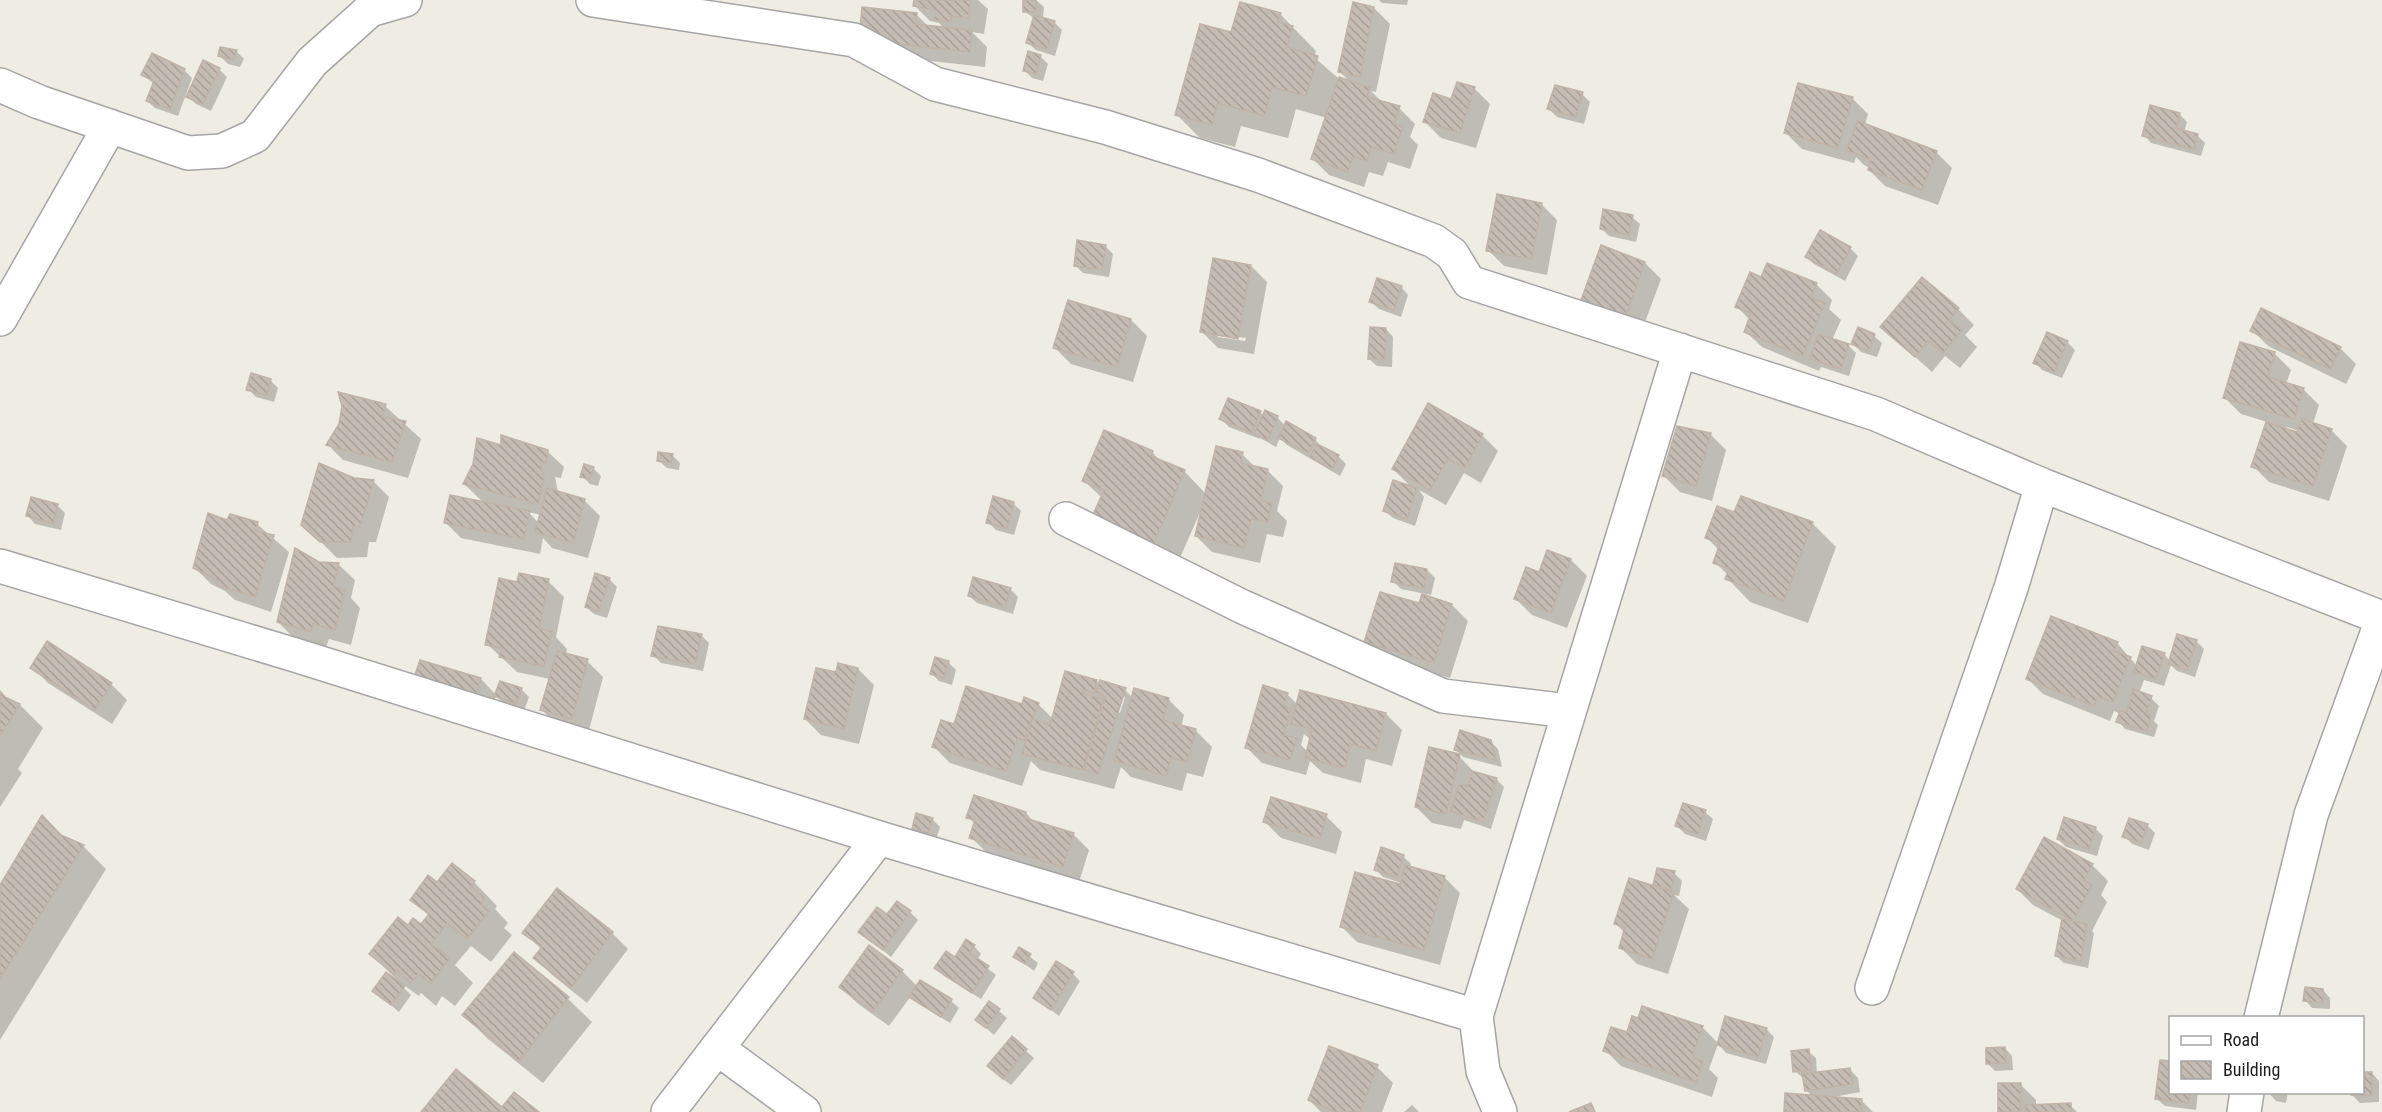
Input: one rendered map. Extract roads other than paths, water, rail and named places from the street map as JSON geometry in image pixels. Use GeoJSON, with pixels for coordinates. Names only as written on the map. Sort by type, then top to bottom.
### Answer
{"type":"FeatureCollection","features":[{"type":"Feature","properties":{"kind":"street"},"geometry":{"type":"LineString","coordinates":[[0,85],[39,102],[188,153],[222,151],[255,136],[312,62],[370,10],[405,0]]}},
{"type":"Feature","properties":{"kind":"street"},"geometry":{"type":"LineString","coordinates":[[593,0],[854,40],[936,84],[1106,127],[1269,179],[1434,241],[1452,254],[1469,282],[1876,414],[2042,485],[2382,619],[2311,815],[2261,1016]]}},
{"type":"Feature","properties":{"kind":"street"},"geometry":{"type":"LineString","coordinates":[[0,320],[110,126]]}},
{"type":"Feature","properties":{"kind":"street"},"geometry":{"type":"LineString","coordinates":[[1500,1112],[1483,1071],[1476,1016],[1680,350]]}},
{"type":"Feature","properties":{"kind":"street"},"geometry":{"type":"LineString","coordinates":[[1872,988],[1996,633],[2042,485]]}},
{"type":"Feature","properties":{"kind":"street"},"geometry":{"type":"LineString","coordinates":[[1066,519],[1243,607],[1443,696],[1568,711]]}},
{"type":"Feature","properties":{"kind":"street"},"geometry":{"type":"LineString","coordinates":[[0,566],[318,662],[879,838],[1476,1016]]}},
{"type":"Feature","properties":{"kind":"street"},"geometry":{"type":"LineString","coordinates":[[668,1112],[879,838]]}},
{"type":"Feature","properties":{"kind":"street"},"geometry":{"type":"LineString","coordinates":[[717,1048],[804,1112]]}},
{"type":"Feature","properties":{"kind":"street"},"geometry":{"type":"LineString","coordinates":[[2244,1112],[2247,1094]]}}]}
